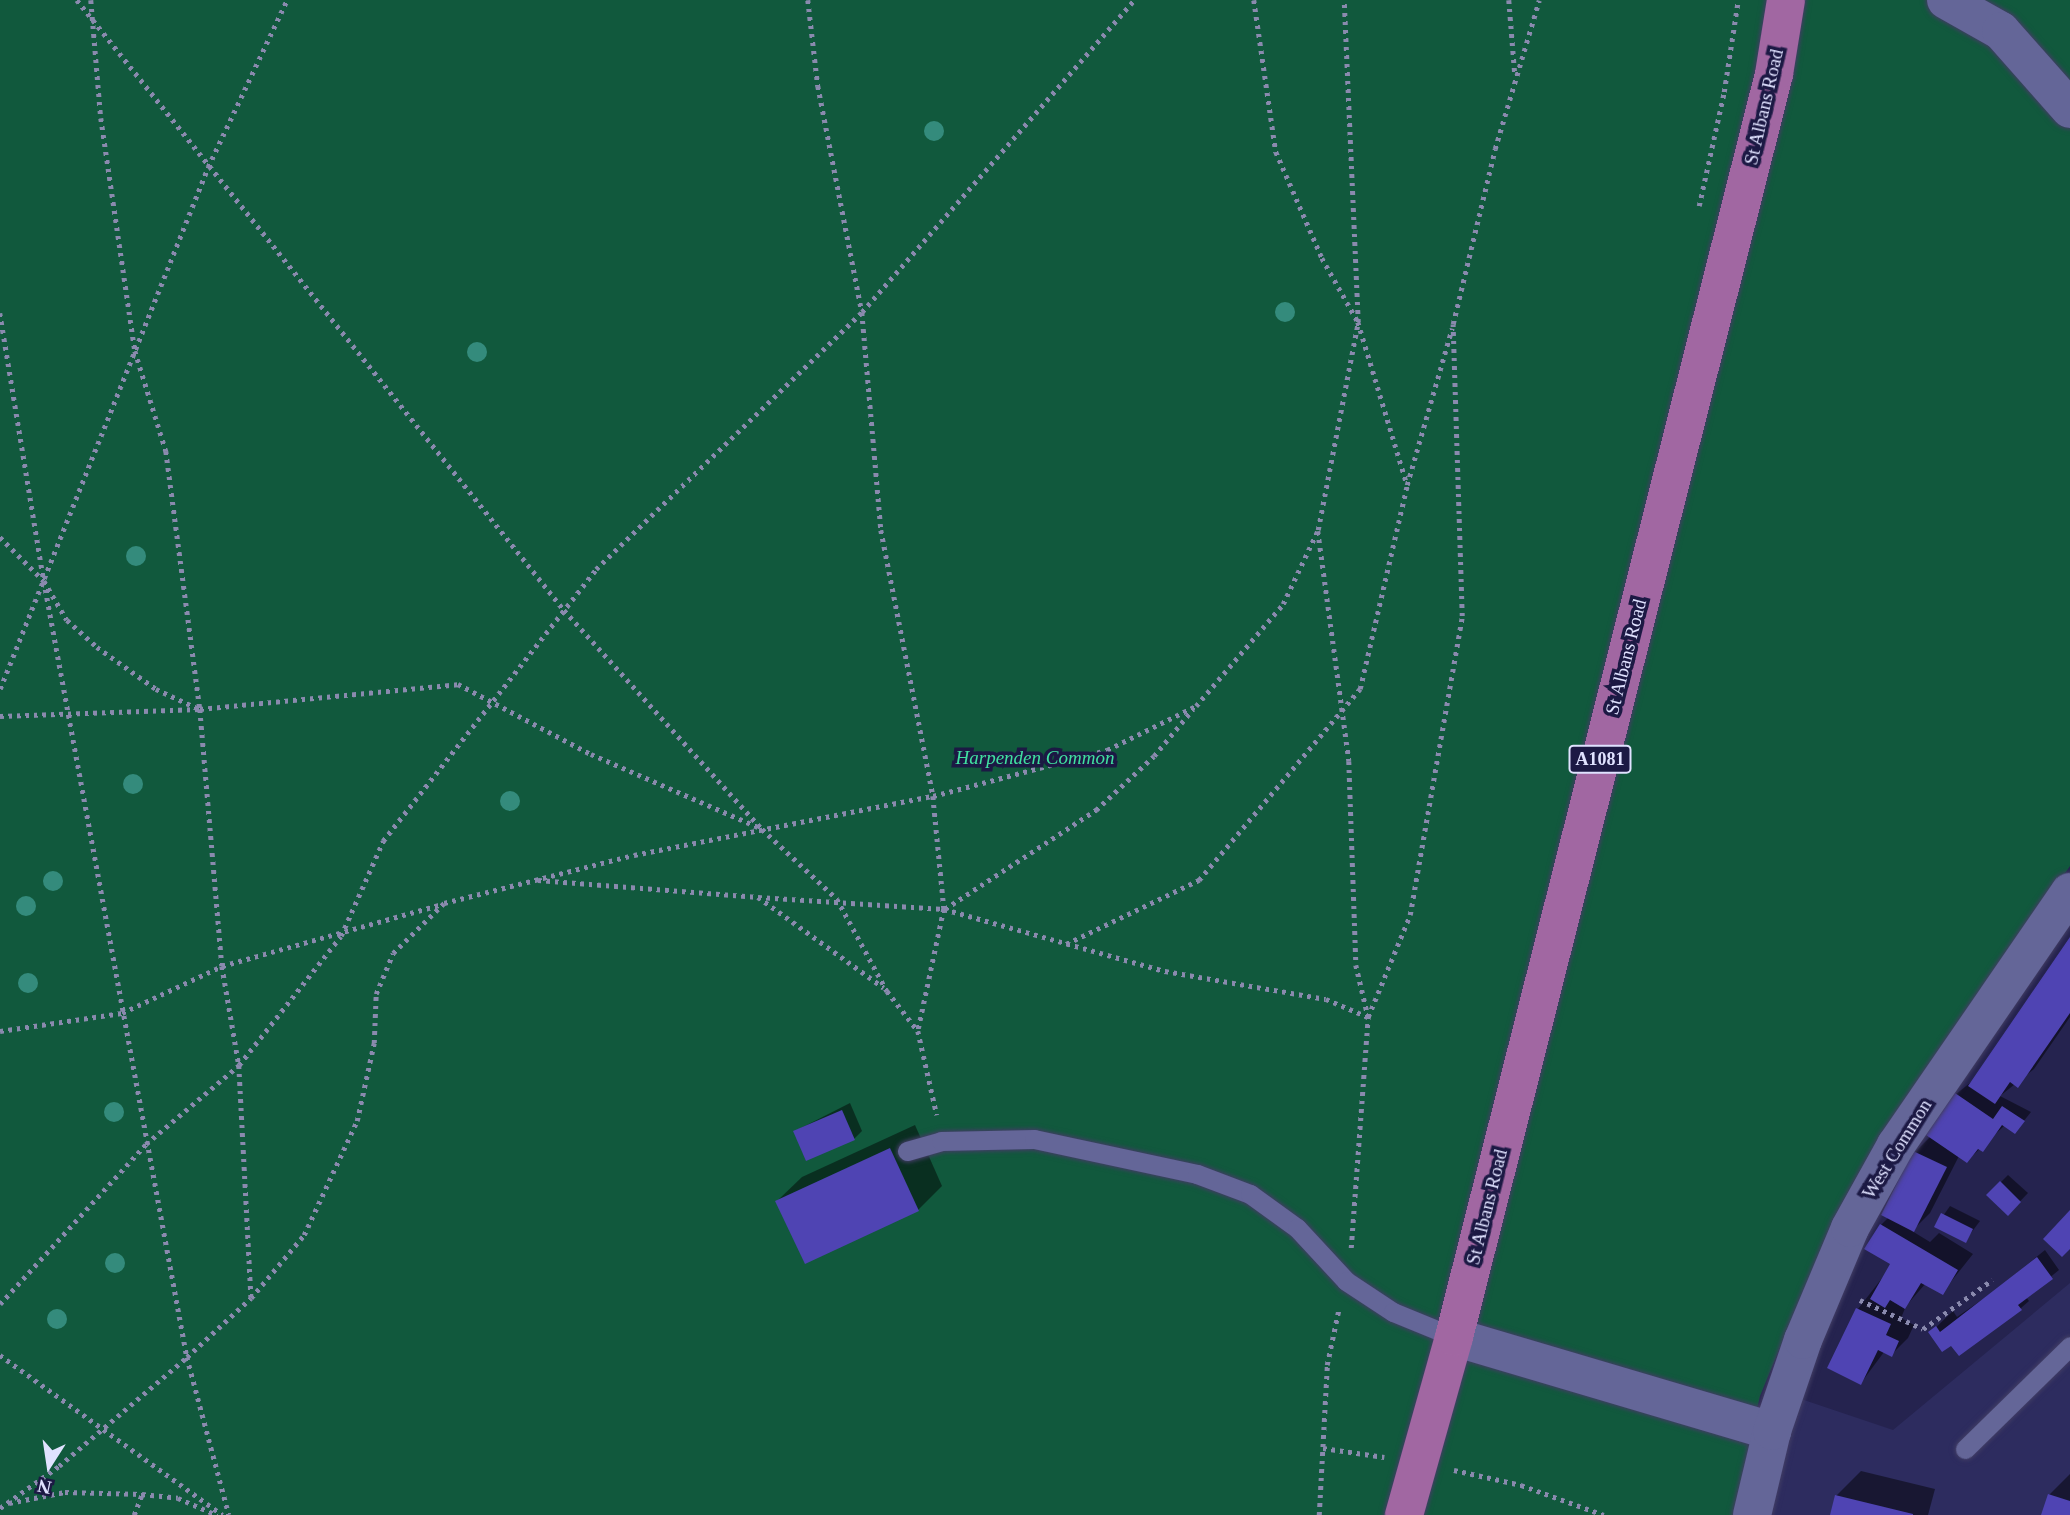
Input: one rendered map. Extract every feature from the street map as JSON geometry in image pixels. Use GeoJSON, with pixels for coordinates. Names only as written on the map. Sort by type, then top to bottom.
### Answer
{"type":"FeatureCollection","features":[{"type":"Feature","properties":{"kind":"main road","name":"St Albans Road"},"geometry":{"type":"LineString","coordinates":[[1404,1515],[1454,1337],[1767,100],[1786,0]]}},
{"type":"Feature","properties":{"kind":"street"},"geometry":{"type":"LineString","coordinates":[[1946,0],[2001,31],[2057,70],[2070,109]]}},
{"type":"Feature","properties":{"kind":"street","name":"West Common"},"geometry":{"type":"LineString","coordinates":[[1752,1515],[1772,1432],[1850,1228],[1896,1145],[2070,892]]}},
{"type":"Feature","properties":{"kind":"street"},"geometry":{"type":"LineString","coordinates":[[1454,1337],[1772,1432]]}},
{"type":"Feature","properties":{"kind":"lane"},"geometry":{"type":"LineString","coordinates":[[907,1151],[941,1141],[1034,1139],[1197,1174],[1260,1201],[1297,1228],[1346,1281],[1393,1312],[1454,1337]]}},
{"type":"Feature","properties":{"kind":"lane"},"geometry":{"type":"LineString","coordinates":[[1965,1449],[2070,1346]]}},
{"type":"Feature","properties":{"kind":"path"},"geometry":{"type":"LineString","coordinates":[[77,0],[564,610],[762,829],[837,899],[887,991],[918,1031]]}},
{"type":"Feature","properties":{"kind":"path"},"geometry":{"type":"LineString","coordinates":[[91,0],[101,118],[135,351],[166,451],[200,709],[222,966],[239,1065],[251,1298]]}},
{"type":"Feature","properties":{"kind":"path"},"geometry":{"type":"LineString","coordinates":[[0,689],[208,167],[287,0]]}},
{"type":"Feature","properties":{"kind":"path"},"geometry":{"type":"LineString","coordinates":[[808,0],[818,86],[862,312],[881,530],[933,796],[944,909],[918,1031],[941,1141]]}},
{"type":"Feature","properties":{"kind":"path"},"geometry":{"type":"LineString","coordinates":[[0,1304],[146,1144],[239,1065],[341,936],[383,841],[596,569],[862,312],[1134,0]]}},
{"type":"Feature","properties":{"kind":"path"},"geometry":{"type":"LineString","coordinates":[[1254,0],[1276,152],[1322,258],[1358,322],[1407,485]]}},
{"type":"Feature","properties":{"kind":"path"},"geometry":{"type":"LineString","coordinates":[[944,909],[1096,810],[1154,756],[1283,604],[1318,530],[1358,322],[1344,0]]}},
{"type":"Feature","properties":{"kind":"path"},"geometry":{"type":"LineString","coordinates":[[1509,0],[1515,79]]}},
{"type":"Feature","properties":{"kind":"path"},"geometry":{"type":"LineString","coordinates":[[1066,944],[1199,880],[1360,689],[1407,485],[1453,324],[1515,79],[1539,0]]}},
{"type":"Feature","properties":{"kind":"path"},"geometry":{"type":"LineString","coordinates":[[0,313],[44,581],[146,1144],[187,1357],[229,1515]]}},
{"type":"Feature","properties":{"kind":"path"},"geometry":{"type":"LineString","coordinates":[[1368,1017],[1410,915],[1462,617],[1453,324]]}},
{"type":"Feature","properties":{"kind":"path"},"geometry":{"type":"LineString","coordinates":[[1318,530],[1349,761],[1356,965],[1368,1017],[1354,1227],[1346,1281],[1326,1365],[1318,1515]]}},
{"type":"Feature","properties":{"kind":"path"},"geometry":{"type":"LineString","coordinates":[[0,537],[44,581],[67,620],[97,647],[156,689],[200,709]]}},
{"type":"Feature","properties":{"kind":"path"},"geometry":{"type":"LineString","coordinates":[[0,716],[200,709],[458,684],[494,700],[591,754],[762,829]]}},
{"type":"Feature","properties":{"kind":"path"},"geometry":{"type":"LineString","coordinates":[[0,1031],[122,1013],[222,966],[341,936],[444,903],[534,880],[762,829],[933,796],[1107,750],[1196,706]]}},
{"type":"Feature","properties":{"kind":"path"},"geometry":{"type":"LineString","coordinates":[[534,880],[758,897],[837,899],[944,909],[1165,971],[1326,999],[1368,1017]]}},
{"type":"Feature","properties":{"kind":"path"},"geometry":{"type":"LineString","coordinates":[[758,897],[887,991]]}},
{"type":"Feature","properties":{"kind":"path"},"geometry":{"type":"LineString","coordinates":[[2,1506],[59,1466],[187,1357],[251,1298],[304,1235],[357,1121],[374,1043],[376,993],[393,953],[444,903]]}},
{"type":"Feature","properties":{"kind":"path"},"geometry":{"type":"LineString","coordinates":[[1826,1285],[1923,1329],[1992,1280]]}},
{"type":"Feature","properties":{"kind":"path"},"geometry":{"type":"LineString","coordinates":[[0,1355],[223,1515]]}},
{"type":"Feature","properties":{"kind":"path"},"geometry":{"type":"LineString","coordinates":[[1323,1448],[1391,1458]]}},
{"type":"Feature","properties":{"kind":"path"},"geometry":{"type":"LineString","coordinates":[[1441,1468],[1521,1485],[1604,1515]]}},
{"type":"Feature","properties":{"kind":"path"},"geometry":{"type":"LineString","coordinates":[[2,1506],[65,1492],[142,1493],[178,1498],[217,1515]]}},
{"type":"Feature","properties":{"kind":"path"},"geometry":{"type":"LineString","coordinates":[[134,1515],[142,1493]]}},
{"type":"Feature","properties":{"kind":"shaded area"},"geometry":{"type":"Polygon","coordinates":[[[2070,1283],[2070,1515],[1764,1515],[1798,1398],[1893,1430],[2070,1283]]]}},
{"type":"Feature","properties":{"kind":"green space","name":"Harpenden Common"},"geometry":{"type":"Polygon","coordinates":[[[0,0],[2070,0],[2070,866],[1871,1157],[1811,1273],[1760,1396],[1734,1515],[0,1515],[0,0]]]}},
{"type":"Feature","properties":{"kind":"building"},"geometry":{"type":"Polygon","coordinates":[[[2070,937],[2070,1013],[2018,1088],[2010,1082],[1995,1104],[1968,1086],[2070,937]]]}},
{"type":"Feature","properties":{"kind":"building"},"geometry":{"type":"Polygon","coordinates":[[[1955,1093],[1993,1119],[2002,1106],[2025,1121],[2015,1134],[2002,1125],[1983,1152],[1978,1149],[1967,1163],[1926,1135],[1955,1093]]]}},
{"type":"Feature","properties":{"kind":"building"},"geometry":{"type":"Polygon","coordinates":[[[842,1110],[855,1140],[806,1161],[793,1131],[842,1110]]]}},
{"type":"Feature","properties":{"kind":"building"},"geometry":{"type":"Polygon","coordinates":[[[890,1148],[919,1211],[805,1264],[775,1201],[890,1148]]]}},
{"type":"Feature","properties":{"kind":"building"},"geometry":{"type":"Polygon","coordinates":[[[1913,1151],[1947,1167],[1914,1232],[1881,1215],[1913,1151]]]}},
{"type":"Feature","properties":{"kind":"building"},"geometry":{"type":"Polygon","coordinates":[[[2000,1181],[2021,1202],[2008,1216],[1986,1195],[2000,1181]]]}},
{"type":"Feature","properties":{"kind":"building"},"geometry":{"type":"Polygon","coordinates":[[[2070,1210],[2070,1249],[2062,1257],[2043,1239],[2070,1210]]]}},
{"type":"Feature","properties":{"kind":"building"},"geometry":{"type":"Polygon","coordinates":[[[1941,1213],[1973,1229],[1966,1243],[1934,1227],[1941,1213]]]}},
{"type":"Feature","properties":{"kind":"building"},"geometry":{"type":"Polygon","coordinates":[[[1880,1224],[1958,1270],[1943,1295],[1921,1283],[1905,1309],[1890,1300],[1885,1308],[1870,1299],[1890,1264],[1864,1249],[1880,1224]]]}},
{"type":"Feature","properties":{"kind":"building"},"geometry":{"type":"Polygon","coordinates":[[[2037,1257],[2053,1279],[2018,1305],[2022,1310],[1959,1356],[1951,1346],[1942,1352],[1928,1332],[1936,1326],[1940,1332],[2037,1257]]]}},
{"type":"Feature","properties":{"kind":"building"},"geometry":{"type":"Polygon","coordinates":[[[1856,1308],[1891,1324],[1886,1335],[1899,1341],[1892,1357],[1878,1350],[1861,1385],[1827,1368],[1856,1308]]]}},
{"type":"Feature","properties":{"kind":"building"},"geometry":{"type":"Polygon","coordinates":[[[2048,1494],[2070,1501],[2070,1515],[2041,1515],[2048,1494]]]}},
{"type":"Feature","properties":{"kind":"building"},"geometry":{"type":"Polygon","coordinates":[[[1835,1495],[1913,1514],[1913,1515],[1830,1515],[1835,1495]]]}}]}
